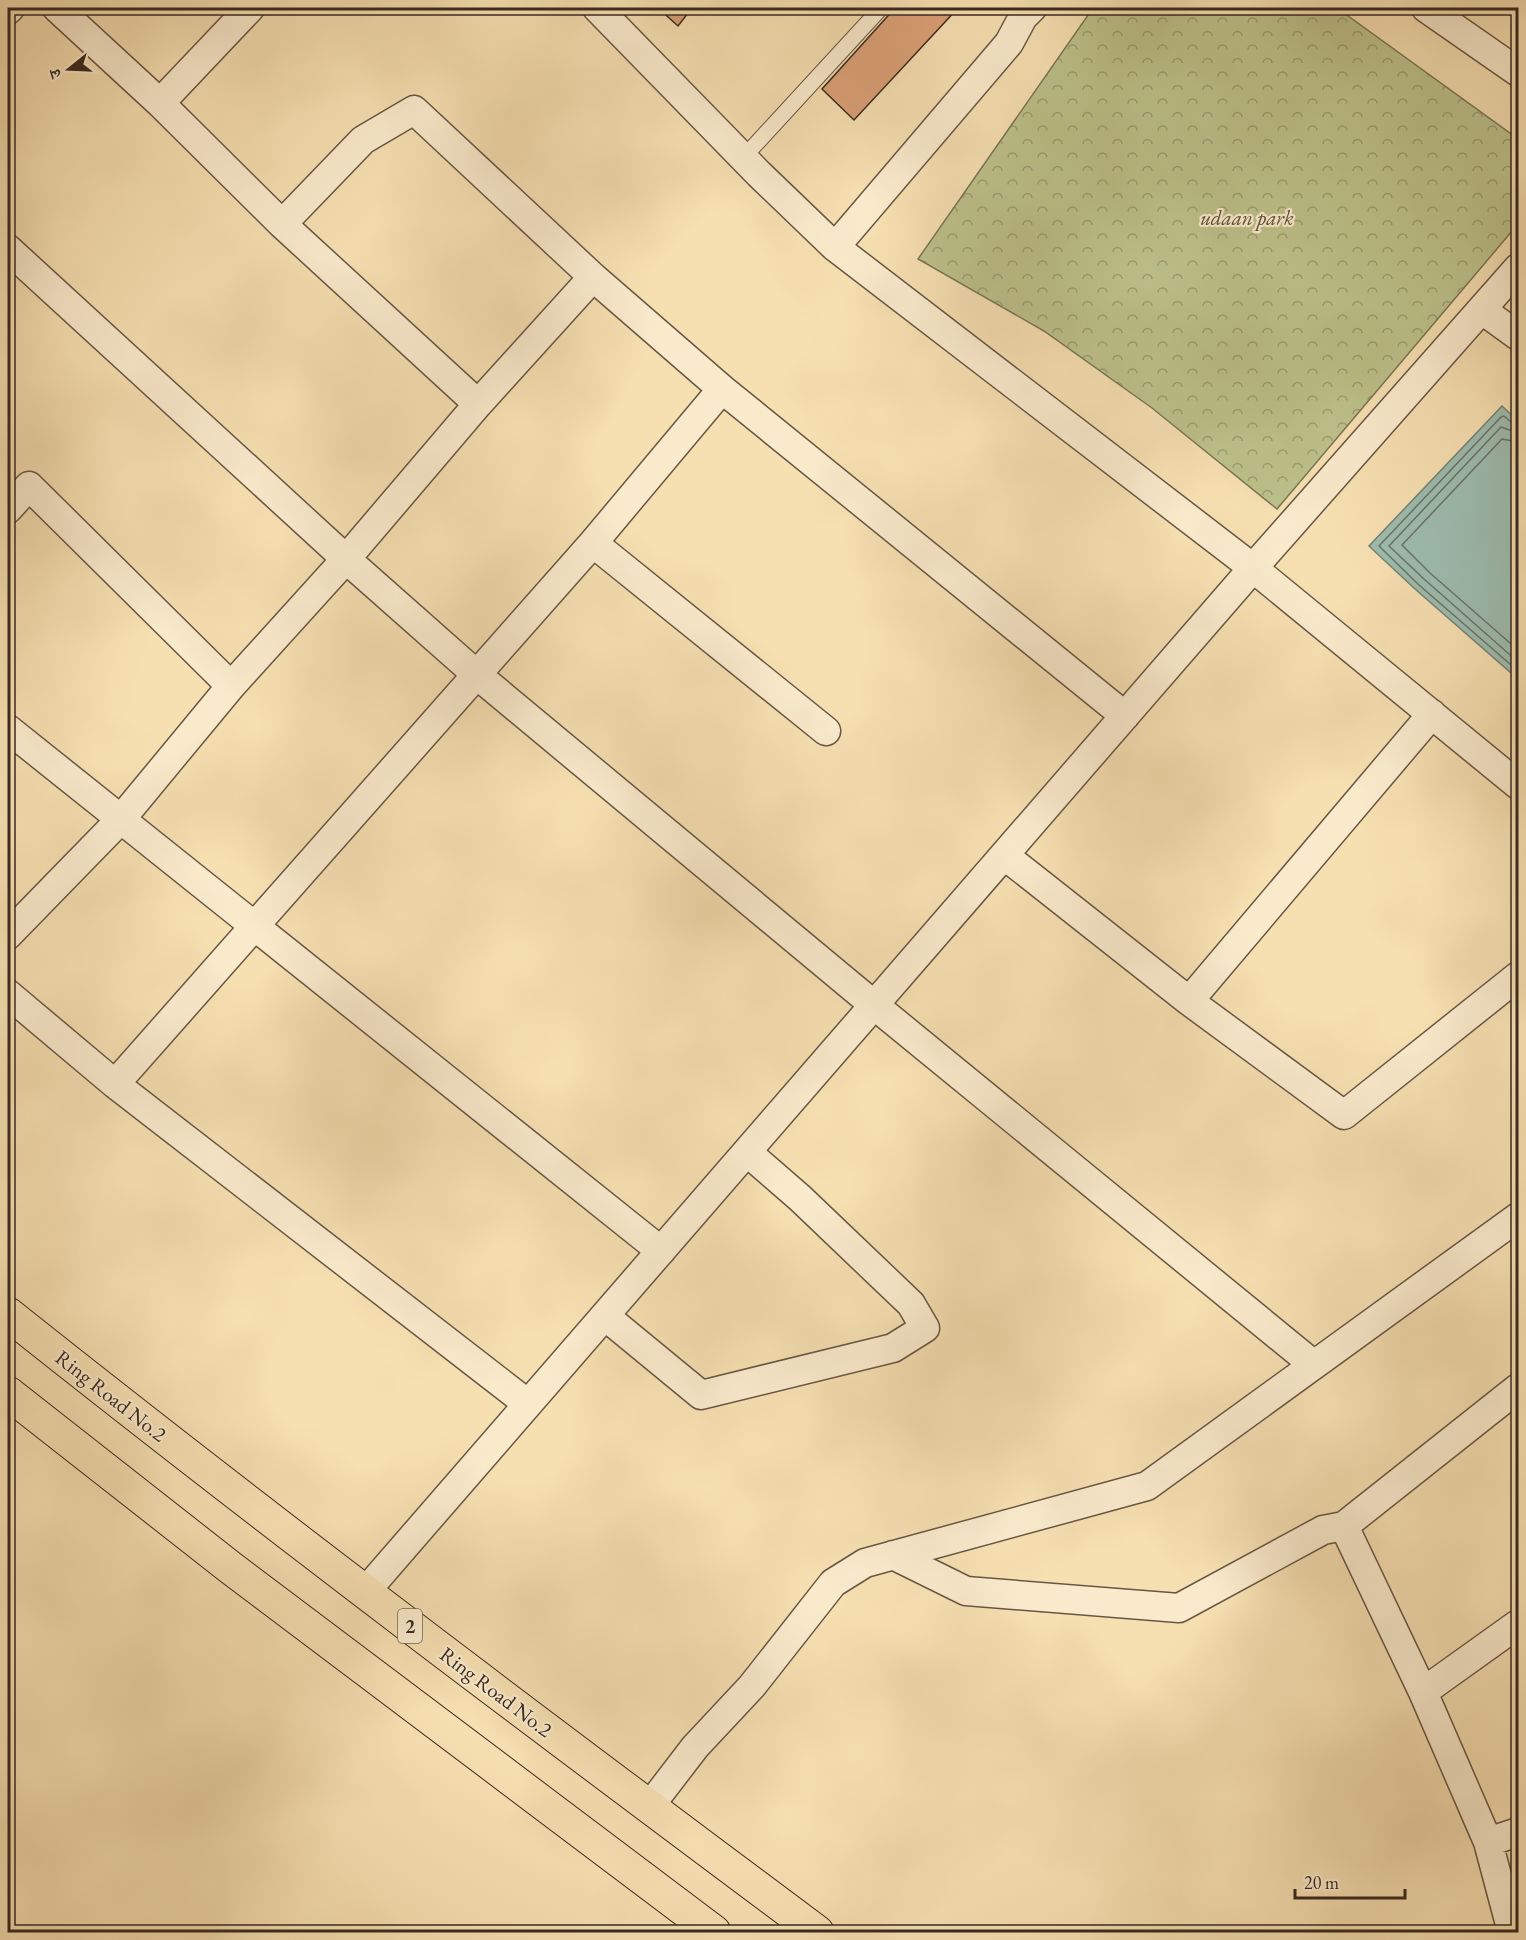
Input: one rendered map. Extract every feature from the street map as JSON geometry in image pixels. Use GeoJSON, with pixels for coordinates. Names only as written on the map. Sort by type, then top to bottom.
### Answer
{"type":"FeatureCollection","features":[{"type":"Feature","properties":{"kind":"main road","name":"Ring Road No.2"},"geometry":{"type":"LineString","coordinates":[[8,1314],[146,1424],[365,1592],[817,1932]]}},
{"type":"Feature","properties":{"kind":"main road"},"geometry":{"type":"LineString","coordinates":[[8,1393],[231,1568],[714,1932]]}},
{"type":"Feature","properties":{"kind":"street"},"geometry":{"type":"LineString","coordinates":[[57,8],[160,103],[282,224],[478,404]]}},
{"type":"Feature","properties":{"kind":"street"},"geometry":{"type":"LineString","coordinates":[[160,103],[250,8]]}},
{"type":"Feature","properties":{"kind":"street"},"geometry":{"type":"LineString","coordinates":[[597,8],[743,158],[835,247],[1253,568],[1518,785]]}},
{"type":"Feature","properties":{"kind":"street"},"geometry":{"type":"LineString","coordinates":[[1426,8],[1518,72]]}},
{"type":"Feature","properties":{"kind":"street"},"geometry":{"type":"LineString","coordinates":[[835,247],[1009,42],[1022,11]]}},
{"type":"Feature","properties":{"kind":"street"},"geometry":{"type":"LineString","coordinates":[[282,224],[363,140],[414,110],[593,277],[722,389],[1125,716]]}},
{"type":"Feature","properties":{"kind":"street"},"geometry":{"type":"LineString","coordinates":[[8,249],[346,559],[476,674],[874,1005],[1314,1365]]}},
{"type":"Feature","properties":{"kind":"street"},"geometry":{"type":"LineString","coordinates":[[365,1592],[1253,568],[1518,268]]}},
{"type":"Feature","properties":{"kind":"street"},"geometry":{"type":"LineString","coordinates":[[8,935],[121,819],[231,686],[346,559],[478,404],[593,277]]}},
{"type":"Feature","properties":{"kind":"street"},"geometry":{"type":"LineString","coordinates":[[1482,310],[1518,336]]}},
{"type":"Feature","properties":{"kind":"street"},"geometry":{"type":"LineString","coordinates":[[115,1084],[593,543],[722,389]]}},
{"type":"Feature","properties":{"kind":"street"},"geometry":{"type":"LineString","coordinates":[[8,508],[29,486],[231,686]]}},
{"type":"Feature","properties":{"kind":"street"},"geometry":{"type":"LineString","coordinates":[[593,543],[826,731]]}},
{"type":"Feature","properties":{"kind":"street"},"geometry":{"type":"LineString","coordinates":[[1189,1001],[1432,714]]}},
{"type":"Feature","properties":{"kind":"street"},"geometry":{"type":"LineString","coordinates":[[8,729],[660,1251]]}},
{"type":"Feature","properties":{"kind":"street"},"geometry":{"type":"LineString","coordinates":[[1004,855],[1189,1001],[1344,1115],[1518,976]]}},
{"type":"Feature","properties":{"kind":"street"},"geometry":{"type":"LineString","coordinates":[[8,994],[115,1084],[528,1404]]}},
{"type":"Feature","properties":{"kind":"street"},"geometry":{"type":"LineString","coordinates":[[605,1316],[701,1395],[893,1348],[925,1328],[911,1304],[800,1198],[747,1152]]}},
{"type":"Feature","properties":{"kind":"street"},"geometry":{"type":"LineString","coordinates":[[649,1807],[695,1747],[752,1686],[833,1583],[865,1563],[1147,1486],[1518,1217]]}},
{"type":"Feature","properties":{"kind":"street"},"geometry":{"type":"LineString","coordinates":[[893,1555],[966,1591],[1179,1608],[1323,1530],[1344,1526],[1518,1388]]}},
{"type":"Feature","properties":{"kind":"street"},"geometry":{"type":"LineString","coordinates":[[1344,1526],[1423,1692],[1488,1842],[1512,1932]]}},
{"type":"Feature","properties":{"kind":"street"},"geometry":{"type":"LineString","coordinates":[[1423,1692],[1518,1624]]}},
{"type":"Feature","properties":{"kind":"street"},"geometry":{"type":"LineString","coordinates":[[1488,1842],[1518,1832]]}},
{"type":"Feature","properties":{"kind":"lane"},"geometry":{"type":"LineString","coordinates":[[743,158],[881,8]]}},
{"type":"Feature","properties":{"kind":"green space","name":"udaan park"},"geometry":{"type":"Polygon","coordinates":[[[1093,8],[1337,8],[1518,139],[1518,224],[1277,509],[1152,408],[1044,331],[918,259],[1093,8]]]}},
{"type":"Feature","properties":{"kind":"water"},"geometry":{"type":"Polygon","coordinates":[[[1502,406],[1518,421],[1518,679],[1369,546],[1502,406]]]}},
{"type":"Feature","properties":{"kind":"building"},"geometry":{"type":"Polygon","coordinates":[[[658,8],[692,8],[678,26],[658,8]]]}},
{"type":"Feature","properties":{"kind":"building"},"geometry":{"type":"Polygon","coordinates":[[[895,8],[958,8],[854,120],[822,89],[895,8]]]}}]}
